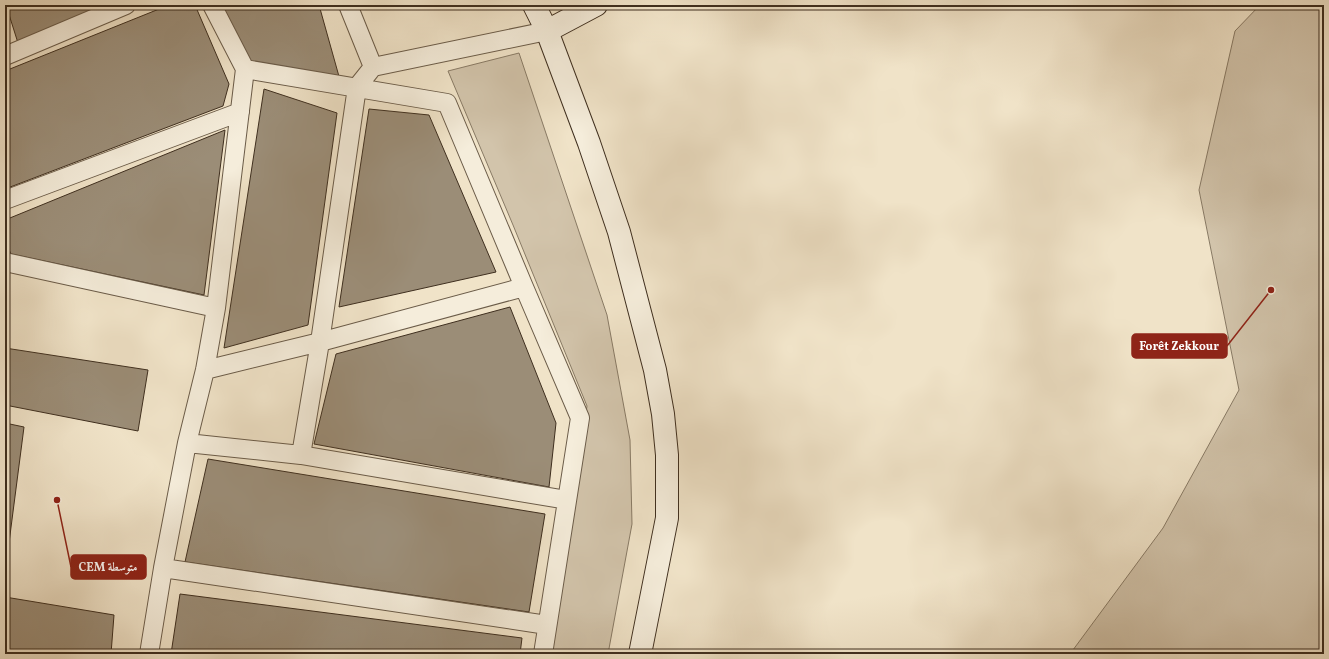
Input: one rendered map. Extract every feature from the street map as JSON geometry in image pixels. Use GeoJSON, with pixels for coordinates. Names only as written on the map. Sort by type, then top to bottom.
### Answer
{"type":"FeatureCollection","features":[{"type":"Feature","properties":{"kind":"main road"},"geometry":{"type":"LineString","coordinates":[[534,5],[547,30],[589,143],[619,232],[655,370],[663,414],[667,455],[667,518],[640,654]]}},
{"type":"Feature","properties":{"kind":"main road"},"geometry":{"type":"LineString","coordinates":[[547,30],[596,5]]}},
{"type":"Feature","properties":{"kind":"street"},"geometry":{"type":"LineString","coordinates":[[6,52],[126,5]]}},
{"type":"Feature","properties":{"kind":"street"},"geometry":{"type":"LineString","coordinates":[[149,654],[163,568],[187,443],[205,370],[216,308],[245,69],[212,5]]}},
{"type":"Feature","properties":{"kind":"street"},"geometry":{"type":"LineString","coordinates":[[348,5],[373,67]]}},
{"type":"Feature","properties":{"kind":"street"},"geometry":{"type":"LineString","coordinates":[[301,455],[320,342],[357,87],[373,67],[547,30]]}},
{"type":"Feature","properties":{"kind":"street"},"geometry":{"type":"LineString","coordinates":[[245,69],[447,103],[580,418],[543,654]]}},
{"type":"Feature","properties":{"kind":"street"},"geometry":{"type":"LineString","coordinates":[[5,200],[240,112]]}},
{"type":"Feature","properties":{"kind":"street"},"geometry":{"type":"LineString","coordinates":[[5,262],[216,308]]}},
{"type":"Feature","properties":{"kind":"street"},"geometry":{"type":"LineString","coordinates":[[205,370],[320,342],[524,287]]}},
{"type":"Feature","properties":{"kind":"street"},"geometry":{"type":"LineString","coordinates":[[187,443],[301,455],[567,500]]}},
{"type":"Feature","properties":{"kind":"street"},"geometry":{"type":"LineString","coordinates":[[163,568],[547,624]]}},
{"type":"Feature","properties":{"kind":"shaded area"},"geometry":{"type":"Polygon","coordinates":[[[1260,5],[1324,5],[1324,654],[1070,654],[1163,528],[1239,390],[1199,190],[1235,31],[1260,5]]]}},
{"type":"Feature","properties":{"kind":"shaded area"},"geometry":{"type":"Polygon","coordinates":[[[519,53],[607,315],[630,440],[632,524],[608,654],[551,654],[587,406],[448,71],[519,53]]]}},
{"type":"Feature","properties":{"kind":"building"},"geometry":{"type":"Polygon","coordinates":[[[6,5],[104,5],[18,43],[6,5]]]}},
{"type":"Feature","properties":{"kind":"building"},"geometry":{"type":"Polygon","coordinates":[[[169,5],[195,5],[229,84],[223,106],[5,189],[5,71],[169,5]]]}},
{"type":"Feature","properties":{"kind":"building"},"geometry":{"type":"Polygon","coordinates":[[[222,5],[319,5],[340,80],[249,63],[222,5]]]}},
{"type":"Feature","properties":{"kind":"building"},"geometry":{"type":"Polygon","coordinates":[[[550,5],[574,5],[569,7],[551,7],[550,5]]]}},
{"type":"Feature","properties":{"kind":"building"},"geometry":{"type":"Polygon","coordinates":[[[264,89],[337,113],[308,325],[224,348],[264,89]]]}},
{"type":"Feature","properties":{"kind":"building"},"geometry":{"type":"Polygon","coordinates":[[[369,109],[429,115],[496,272],[339,307],[369,109]]]}},
{"type":"Feature","properties":{"kind":"building"},"geometry":{"type":"Polygon","coordinates":[[[225,130],[204,295],[11,254],[5,241],[5,220],[225,130]]]}},
{"type":"Feature","properties":{"kind":"building"},"geometry":{"type":"Polygon","coordinates":[[[510,307],[556,423],[549,487],[314,444],[336,354],[510,307]]]}},
{"type":"Feature","properties":{"kind":"building"},"geometry":{"type":"Polygon","coordinates":[[[5,348],[148,370],[138,431],[5,405],[5,348]]]}},
{"type":"Feature","properties":{"kind":"building"},"geometry":{"type":"Polygon","coordinates":[[[5,423],[24,427],[6,566],[5,566],[5,423]]]}},
{"type":"Feature","properties":{"kind":"building"},"geometry":{"type":"Polygon","coordinates":[[[208,459],[545,514],[529,612],[185,562],[208,459]]]}},
{"type":"Feature","properties":{"kind":"building"},"geometry":{"type":"Polygon","coordinates":[[[180,594],[522,638],[520,654],[171,654],[180,594]]]}},
{"type":"Feature","properties":{"kind":"building"},"geometry":{"type":"Polygon","coordinates":[[[5,597],[114,615],[111,654],[5,654],[5,597]]]}},
{"type":"Feature","properties":{"kind":"place","name":"Forêt Zekkour"},"geometry":{"type":"Point","coordinates":[1271,290]}},
{"type":"Feature","properties":{"kind":"place","name":"CEM متوسطة"},"geometry":{"type":"Point","coordinates":[57,500]}}]}
